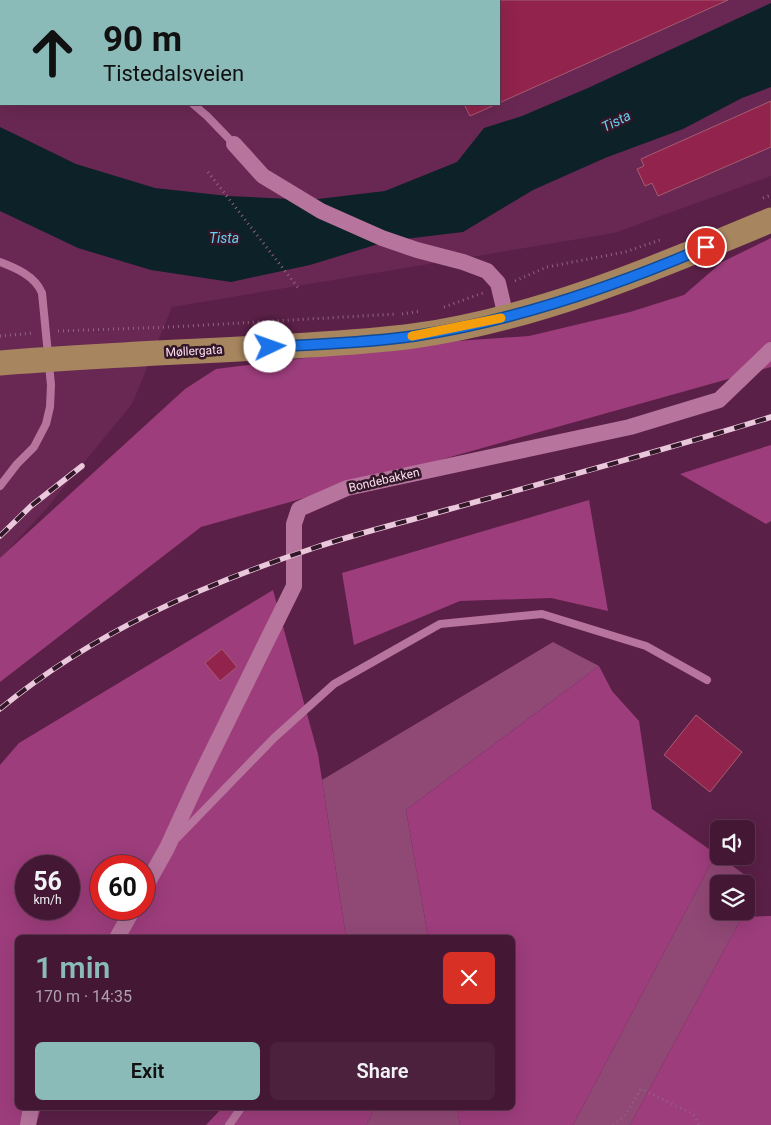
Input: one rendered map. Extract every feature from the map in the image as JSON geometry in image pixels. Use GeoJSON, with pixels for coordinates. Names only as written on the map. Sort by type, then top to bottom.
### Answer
{"type":"FeatureCollection","features":[{"type":"Feature","properties":{"kind":"main road","name":"Møllergata"},"geometry":{"type":"LineString","coordinates":[[0,363],[413,336],[506,317],[599,288],[690,254],[763,210]]}},
{"type":"Feature","properties":{"kind":"street"},"geometry":{"type":"LineString","coordinates":[[234,144],[263,176],[321,211],[382,238],[487,271],[500,288],[506,317]]}},
{"type":"Feature","properties":{"kind":"street","name":"Bondebakken"},"geometry":{"type":"LineString","coordinates":[[155,869],[294,586],[294,524],[299,509],[347,488],[630,427],[719,400],[771,350]]}},
{"type":"Feature","properties":{"kind":"street"},"geometry":{"type":"LineString","coordinates":[[119,935],[127,920]]}},
{"type":"Feature","properties":{"kind":"street"},"geometry":{"type":"LineString","coordinates":[[28,1125],[31,1110]]}},
{"type":"Feature","properties":{"kind":"lane"},"geometry":{"type":"LineString","coordinates":[[194,105],[234,144]]}},
{"type":"Feature","properties":{"kind":"lane"},"geometry":{"type":"LineString","coordinates":[[0,262],[24,272],[39,286],[42,293],[51,385],[50,407],[46,424],[34,447],[17,464],[0,486]]}},
{"type":"Feature","properties":{"kind":"lane"},"geometry":{"type":"LineString","coordinates":[[167,848],[274,738],[334,684],[440,624],[542,614],[646,646],[707,680]]}},
{"type":"Feature","properties":{"kind":"lane"},"geometry":{"type":"LineString","coordinates":[[229,1125],[240,1110]]}},
{"type":"Feature","properties":{"kind":"path"},"geometry":{"type":"LineString","coordinates":[[208,172],[299,289]]}},
{"type":"Feature","properties":{"kind":"path"},"geometry":{"type":"LineString","coordinates":[[763,210],[771,195]]}},
{"type":"Feature","properties":{"kind":"path"},"geometry":{"type":"LineString","coordinates":[[437,308],[500,288],[547,267],[625,252],[661,240]]}},
{"type":"Feature","properties":{"kind":"path"},"geometry":{"type":"LineString","coordinates":[[56,331],[374,317],[428,310]]}},
{"type":"Feature","properties":{"kind":"path"},"geometry":{"type":"LineString","coordinates":[[0,336],[39,333]]}},
{"type":"Feature","properties":{"kind":"path"},"geometry":{"type":"LineString","coordinates":[[613,1125],[624,1117],[641,1089],[693,1114],[699,1125]]}},
{"type":"Feature","properties":{"kind":"shaded area"},"geometry":{"type":"Polygon","coordinates":[[[500,0],[771,0],[771,176],[614,233],[172,307],[132,404],[46,509],[0,559],[0,105],[500,105],[500,0]]]}},
{"type":"Feature","properties":{"kind":"shaded area"},"geometry":{"type":"Polygon","coordinates":[[[771,238],[771,367],[201,527],[0,682],[0,558],[185,389],[216,369],[429,343],[529,336],[630,312],[684,295],[722,262],[771,238]]]}},
{"type":"Feature","properties":{"kind":"shaded area"},"geometry":{"type":"Polygon","coordinates":[[[771,445],[771,521],[766,524],[680,474],[771,445]]]}},
{"type":"Feature","properties":{"kind":"shaded area"},"geometry":{"type":"Polygon","coordinates":[[[589,500],[608,611],[551,598],[460,601],[354,645],[342,573],[589,500]]]}},
{"type":"Feature","properties":{"kind":"shaded area"},"geometry":{"type":"Polygon","coordinates":[[[273,590],[318,754],[346,935],[15,935],[15,1110],[40,1110],[36,1125],[0,1125],[0,765],[19,743],[273,590]]]}},
{"type":"Feature","properties":{"kind":"shaded area"},"geometry":{"type":"Polygon","coordinates":[[[553,642],[599,666],[406,810],[428,935],[346,935],[322,780],[553,642]]]}},
{"type":"Feature","properties":{"kind":"shaded area"},"geometry":{"type":"Polygon","coordinates":[[[599,666],[612,691],[639,721],[652,809],[710,850],[710,865],[573,1125],[460,1125],[457,1110],[515,1110],[515,935],[428,935],[406,810],[599,666]]]}},
{"type":"Feature","properties":{"kind":"shaded area"},"geometry":{"type":"Polygon","coordinates":[[[710,865],[731,865],[745,875],[710,875],[710,920],[740,920],[630,1125],[573,1125],[710,865]]]}},
{"type":"Feature","properties":{"kind":"shaded area"},"geometry":{"type":"Polygon","coordinates":[[[771,916],[771,1125],[630,1125],[740,920],[755,920],[755,917],[771,916]]]}},
{"type":"Feature","properties":{"kind":"shaded area"},"geometry":{"type":"Polygon","coordinates":[[[220,1110],[371,1110],[372,1114],[366,1125],[206,1125],[220,1110]]]}},
{"type":"Feature","properties":{"kind":"shaded area"},"geometry":{"type":"Polygon","coordinates":[[[371,1110],[457,1110],[460,1125],[366,1125],[372,1114],[371,1110]]]}},
{"type":"Feature","properties":{"kind":"water","name":"Tista"},"geometry":{"type":"Polygon","coordinates":[[[771,3],[771,87],[742,98],[683,129],[605,158],[533,190],[463,232],[388,241],[310,265],[231,282],[151,270],[78,248],[0,211],[0,127],[76,164],[155,188],[228,196],[310,200],[385,191],[457,162],[484,128],[522,116],[588,88],[771,3]]]}},
{"type":"Feature","properties":{"kind":"building"},"geometry":{"type":"Polygon","coordinates":[[[500,0],[728,0],[500,103],[500,0]]]}},
{"type":"Feature","properties":{"kind":"building"},"geometry":{"type":"Polygon","coordinates":[[[771,101],[771,147],[658,196],[652,183],[645,186],[637,169],[644,166],[641,159],[771,101]]]}},
{"type":"Feature","properties":{"kind":"building"},"geometry":{"type":"Polygon","coordinates":[[[464,105],[495,105],[470,116],[464,105]]]}},
{"type":"Feature","properties":{"kind":"building"},"geometry":{"type":"Polygon","coordinates":[[[222,649],[237,667],[220,681],[205,663],[222,649]]]}},
{"type":"Feature","properties":{"kind":"building"},"geometry":{"type":"Polygon","coordinates":[[[696,715],[742,752],[710,792],[664,755],[696,715]]]}},
{"type":"Feature","properties":{"kind":"railway"},"geometry":{"type":"LineString","coordinates":[[0,709],[35,682],[110,634],[190,595],[272,562],[347,537],[651,453],[771,417]]}},
{"type":"Feature","properties":{"kind":"railway"},"geometry":{"type":"LineString","coordinates":[[0,536],[31,506],[82,466]]}},
{"type":"Feature","properties":{"kind":"slow traffic"},"geometry":{"type":"LineString","coordinates":[[412,336],[501,318]]}},
{"type":"Feature","properties":{"kind":"route"},"geometry":{"type":"LineString","coordinates":[[270,347],[358,342],[413,336],[506,317],[599,288],[706,247]]}}]}
